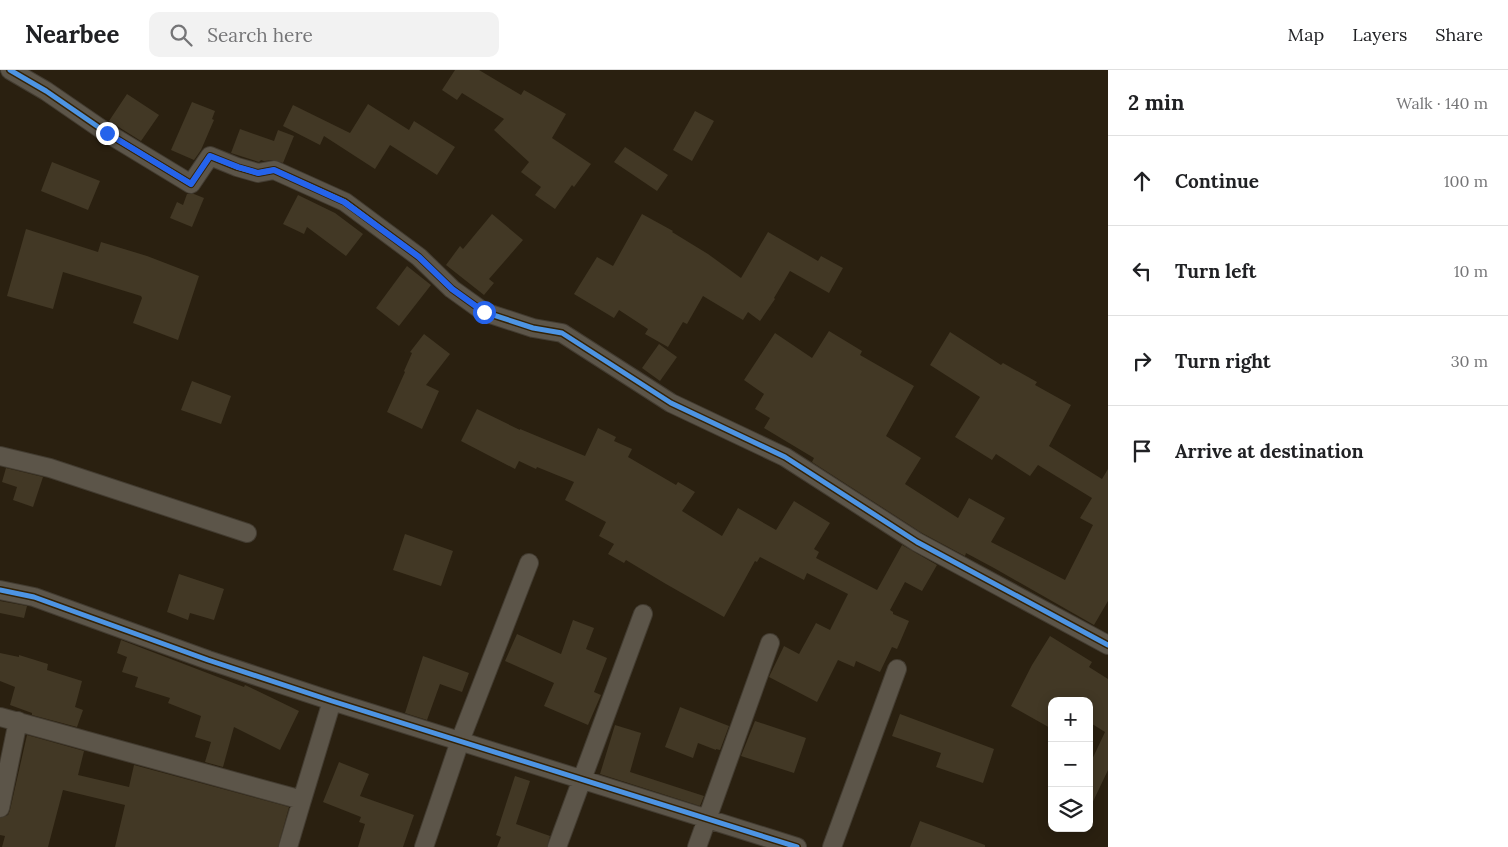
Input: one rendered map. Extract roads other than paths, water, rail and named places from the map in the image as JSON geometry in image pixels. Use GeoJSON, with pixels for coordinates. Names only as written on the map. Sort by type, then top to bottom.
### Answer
{"type":"FeatureCollection","features":[{"type":"Feature","properties":{"kind":"street"},"geometry":{"type":"LineString","coordinates":[[10,70],[46,91],[107,133],[191,184],[210,156],[258,173],[274,170],[344,202],[419,257],[452,289],[484,312],[533,328],[562,333],[671,403],[785,457],[917,542],[1108,645]]}},
{"type":"Feature","properties":{"kind":"street"},"geometry":{"type":"LineString","coordinates":[[0,456],[50,468],[247,533]]}},
{"type":"Feature","properties":{"kind":"street"},"geometry":{"type":"LineString","coordinates":[[424,847],[460,741],[529,563]]}},
{"type":"Feature","properties":{"kind":"street"},"geometry":{"type":"LineString","coordinates":[[0,590],[34,597],[208,660],[332,701],[797,847]]}},
{"type":"Feature","properties":{"kind":"street"},"geometry":{"type":"LineString","coordinates":[[557,847],[643,614]]}},
{"type":"Feature","properties":{"kind":"street"},"geometry":{"type":"LineString","coordinates":[[697,847],[770,643]]}},
{"type":"Feature","properties":{"kind":"street"},"geometry":{"type":"LineString","coordinates":[[832,847],[896,669]]}},
{"type":"Feature","properties":{"kind":"street"},"geometry":{"type":"LineString","coordinates":[[288,847],[332,701]]}},
{"type":"Feature","properties":{"kind":"street"},"geometry":{"type":"LineString","coordinates":[[0,717],[302,800]]}},
{"type":"Feature","properties":{"kind":"street"},"geometry":{"type":"LineString","coordinates":[[0,808],[18,721]]}}]}
